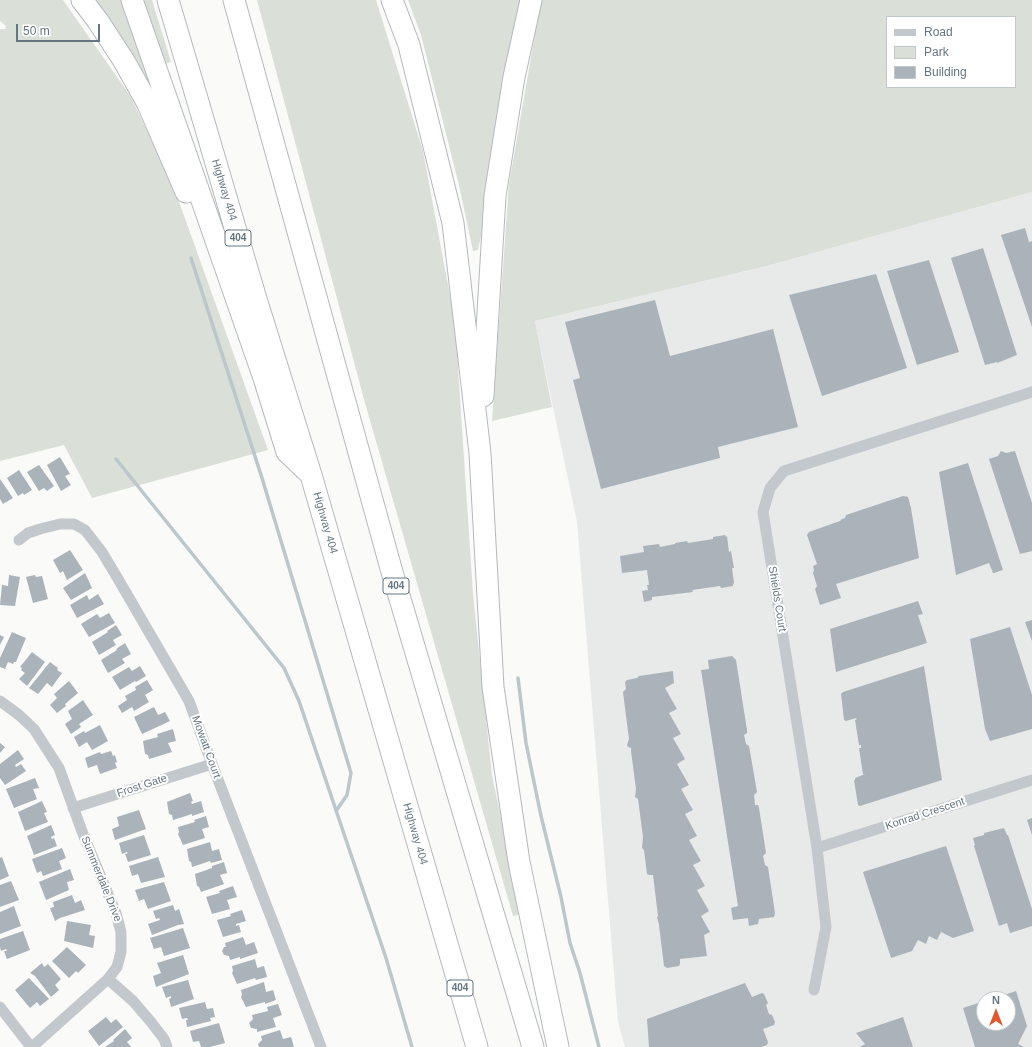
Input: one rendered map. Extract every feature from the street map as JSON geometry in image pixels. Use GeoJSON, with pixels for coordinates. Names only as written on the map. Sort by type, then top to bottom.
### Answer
{"type":"FeatureCollection","features":[{"type":"Feature","properties":{"kind":"highway"},"geometry":{"type":"LineString","coordinates":[[82,0],[113,44],[147,102],[213,253],[229,277]]}},
{"type":"Feature","properties":{"kind":"highway"},"geometry":{"type":"LineString","coordinates":[[132,0],[264,378],[287,452],[311,475]]}},
{"type":"Feature","properties":{"kind":"highway","name":"Highway 404"},"geometry":{"type":"LineString","coordinates":[[168,0],[254,291],[311,475],[477,1047]]}},
{"type":"Feature","properties":{"kind":"highway","name":"404"},"geometry":{"type":"LineString","coordinates":[[234,0],[392,572],[533,1047]]}},
{"type":"Feature","properties":{"kind":"highway"},"geometry":{"type":"LineString","coordinates":[[392,0],[409,45],[453,223],[480,453],[493,687],[519,862],[558,1047]]}},
{"type":"Feature","properties":{"kind":"highway"},"geometry":{"type":"LineString","coordinates":[[480,453],[495,196],[514,77],[531,0]]}},
{"type":"Feature","properties":{"kind":"street","name":"Shields Court"},"geometry":{"type":"LineString","coordinates":[[814,990],[826,927],[817,848],[763,512],[770,488],[784,471],[1032,392]]}},
{"type":"Feature","properties":{"kind":"street","name":"Mowatt Court"},"geometry":{"type":"LineString","coordinates":[[20,540],[28,533],[40,529],[60,524],[74,524],[85,530],[102,552],[190,702],[212,764],[321,1047]]}},
{"type":"Feature","properties":{"kind":"street","name":"Summerdale Drive"},"geometry":{"type":"LineString","coordinates":[[0,701],[20,715],[34,728],[59,768],[73,808],[116,913],[121,932],[121,952],[117,967],[108,979],[32,1047]]}},
{"type":"Feature","properties":{"kind":"street","name":"Frost Gate"},"geometry":{"type":"LineString","coordinates":[[73,808],[212,764]]}},
{"type":"Feature","properties":{"kind":"street","name":"Konrad Crescent"},"geometry":{"type":"LineString","coordinates":[[817,848],[1032,780]]}},
{"type":"Feature","properties":{"kind":"street"},"geometry":{"type":"LineString","coordinates":[[108,979],[133,1001],[164,1039],[167,1047]]}},
{"type":"Feature","properties":{"kind":"street"},"geometry":{"type":"LineString","coordinates":[[0,1007],[32,1047]]}},
{"type":"Feature","properties":{"kind":"shaded area"},"geometry":{"type":"Polygon","coordinates":[[[1032,192],[1032,1047],[625,1047],[618,1022],[577,522],[535,321],[767,266],[1032,192]]]}},
{"type":"Feature","properties":{"kind":"green space"},"geometry":{"type":"Polygon","coordinates":[[[0,0],[63,0],[131,97],[173,185],[268,450],[92,498],[64,445],[0,461],[0,29],[5,29],[6,26],[0,21],[0,0]]]}},
{"type":"Feature","properties":{"kind":"green space"},"geometry":{"type":"Polygon","coordinates":[[[91,0],[123,0],[153,86],[146,90],[91,0]]]}},
{"type":"Feature","properties":{"kind":"green space"},"geometry":{"type":"Polygon","coordinates":[[[139,0],[152,0],[171,62],[161,65],[139,0]]]}},
{"type":"Feature","properties":{"kind":"green space"},"geometry":{"type":"Polygon","coordinates":[[[257,0],[376,0],[423,151],[455,323],[473,594],[492,775],[521,914],[513,916],[365,403],[257,0]]]}},
{"type":"Feature","properties":{"kind":"green space"},"geometry":{"type":"Polygon","coordinates":[[[408,0],[521,0],[516,15],[500,103],[484,221],[478,250],[473,251],[459,185],[421,35],[408,0]]]}},
{"type":"Feature","properties":{"kind":"green space"},"geometry":{"type":"Polygon","coordinates":[[[541,0],[1032,0],[1032,192],[767,266],[535,321],[552,407],[492,421],[509,184],[541,0]]]}},
{"type":"Feature","properties":{"kind":"building"},"geometry":{"type":"Polygon","coordinates":[[[1025,228],[1029,242],[1032,241],[1032,327],[1001,235],[1025,228]]]}},
{"type":"Feature","properties":{"kind":"building"},"geometry":{"type":"Polygon","coordinates":[[[983,248],[1017,355],[997,363],[985,365],[951,258],[983,248]]]}},
{"type":"Feature","properties":{"kind":"building"},"geometry":{"type":"Polygon","coordinates":[[[929,260],[959,352],[917,365],[887,271],[929,260]]]}},
{"type":"Feature","properties":{"kind":"building"},"geometry":{"type":"Polygon","coordinates":[[[876,274],[907,368],[822,396],[789,295],[876,274]]]}},
{"type":"Feature","properties":{"kind":"building"},"geometry":{"type":"Polygon","coordinates":[[[655,300],[670,356],[773,329],[798,427],[718,447],[720,458],[601,489],[573,380],[580,378],[565,322],[655,300]]]}},
{"type":"Feature","properties":{"kind":"building"},"geometry":{"type":"Polygon","coordinates":[[[1001,451],[1006,453],[1015,451],[1032,503],[1032,551],[1020,554],[989,459],[998,456],[1001,451]]]}},
{"type":"Feature","properties":{"kind":"building"},"geometry":{"type":"Polygon","coordinates":[[[60,457],[70,474],[65,476],[71,485],[61,491],[47,465],[60,457]]]}},
{"type":"Feature","properties":{"kind":"building"},"geometry":{"type":"Polygon","coordinates":[[[968,463],[1003,570],[994,573],[989,563],[956,575],[939,472],[968,463]]]}},
{"type":"Feature","properties":{"kind":"building"},"geometry":{"type":"Polygon","coordinates":[[[39,465],[54,486],[47,491],[44,488],[39,491],[27,472],[39,465]]]}},
{"type":"Feature","properties":{"kind":"building"},"geometry":{"type":"Polygon","coordinates":[[[19,470],[32,490],[24,495],[23,493],[18,496],[7,478],[19,470]]]}},
{"type":"Feature","properties":{"kind":"building"},"geometry":{"type":"Polygon","coordinates":[[[0,479],[13,498],[3,504],[0,499],[0,479]]]}},
{"type":"Feature","properties":{"kind":"building"},"geometry":{"type":"Polygon","coordinates":[[[903,496],[908,497],[911,508],[919,558],[836,584],[841,598],[820,605],[815,589],[817,586],[813,573],[813,566],[817,564],[807,535],[809,532],[840,521],[845,518],[846,515],[903,496]]]}},
{"type":"Feature","properties":{"kind":"building"},"geometry":{"type":"Polygon","coordinates":[[[725,535],[726,537],[727,536],[729,552],[731,551],[734,568],[732,568],[733,586],[721,588],[720,586],[692,590],[693,592],[652,597],[652,600],[644,602],[642,591],[648,590],[647,585],[649,585],[647,570],[622,573],[620,556],[644,552],[643,546],[659,544],[660,547],[687,541],[688,543],[713,539],[713,537],[725,535]]]}},
{"type":"Feature","properties":{"kind":"building"},"geometry":{"type":"Polygon","coordinates":[[[70,550],[83,570],[67,580],[63,571],[60,573],[53,560],[70,550]]]}},
{"type":"Feature","properties":{"kind":"building"},"geometry":{"type":"Polygon","coordinates":[[[85,573],[92,588],[71,600],[63,588],[85,573]]]}},
{"type":"Feature","properties":{"kind":"building"},"geometry":{"type":"Polygon","coordinates":[[[9,575],[20,577],[15,606],[0,605],[2,585],[8,586],[9,575]]]}},
{"type":"Feature","properties":{"kind":"building"},"geometry":{"type":"Polygon","coordinates":[[[35,575],[36,577],[42,576],[48,599],[33,603],[26,577],[35,575]]]}},
{"type":"Feature","properties":{"kind":"building"},"geometry":{"type":"Polygon","coordinates":[[[98,594],[104,604],[77,618],[70,605],[87,595],[89,600],[98,594]]]}},
{"type":"Feature","properties":{"kind":"building"},"geometry":{"type":"Polygon","coordinates":[[[918,601],[923,614],[918,615],[927,643],[836,672],[830,629],[918,601]]]}},
{"type":"Feature","properties":{"kind":"building"},"geometry":{"type":"Polygon","coordinates":[[[109,613],[115,623],[89,637],[81,624],[97,614],[100,618],[109,613]]]}},
{"type":"Feature","properties":{"kind":"building"},"geometry":{"type":"Polygon","coordinates":[[[1032,620],[1032,641],[1025,622],[1032,620]]]}},
{"type":"Feature","properties":{"kind":"building"},"geometry":{"type":"Polygon","coordinates":[[[116,625],[122,635],[113,640],[116,645],[99,655],[92,642],[116,625]]]}},
{"type":"Feature","properties":{"kind":"building"},"geometry":{"type":"Polygon","coordinates":[[[1010,627],[1032,695],[1032,729],[990,741],[985,729],[970,639],[1010,627]]]}},
{"type":"Feature","properties":{"kind":"building"},"geometry":{"type":"Polygon","coordinates":[[[12,632],[26,638],[16,662],[13,664],[8,662],[5,669],[0,667],[0,658],[12,632]]]}},
{"type":"Feature","properties":{"kind":"building"},"geometry":{"type":"Polygon","coordinates":[[[0,635],[4,637],[0,645],[0,635]]]}},
{"type":"Feature","properties":{"kind":"building"},"geometry":{"type":"Polygon","coordinates":[[[125,643],[131,654],[122,659],[125,663],[108,673],[101,660],[125,643]]]}},
{"type":"Feature","properties":{"kind":"building"},"geometry":{"type":"Polygon","coordinates":[[[32,652],[45,662],[27,686],[19,679],[25,673],[20,667],[32,652]]]}},
{"type":"Feature","properties":{"kind":"building"},"geometry":{"type":"Polygon","coordinates":[[[732,656],[736,660],[747,730],[747,733],[744,735],[746,744],[749,746],[757,792],[754,795],[755,805],[758,805],[759,808],[766,853],[763,856],[765,865],[768,867],[775,913],[774,917],[759,919],[758,924],[749,926],[748,918],[733,920],[731,908],[738,906],[701,670],[709,669],[708,660],[732,656]]]}},
{"type":"Feature","properties":{"kind":"building"},"geometry":{"type":"Polygon","coordinates":[[[50,662],[62,673],[52,687],[47,683],[38,694],[29,688],[50,662]]]}},
{"type":"Feature","properties":{"kind":"building"},"geometry":{"type":"Polygon","coordinates":[[[140,666],[146,676],[120,690],[112,677],[129,667],[132,671],[140,666]]]}},
{"type":"Feature","properties":{"kind":"building"},"geometry":{"type":"Polygon","coordinates":[[[924,666],[942,780],[860,806],[858,805],[854,780],[855,778],[865,774],[863,774],[859,748],[861,748],[861,745],[859,745],[855,720],[857,719],[844,720],[841,694],[843,692],[924,666]]]}},
{"type":"Feature","properties":{"kind":"building"},"geometry":{"type":"Polygon","coordinates":[[[673,671],[674,683],[665,688],[677,709],[669,713],[681,734],[673,738],[685,759],[677,764],[689,785],[681,789],[693,810],[685,814],[697,836],[689,840],[701,861],[693,865],[705,886],[697,890],[709,911],[701,916],[710,932],[704,935],[707,956],[680,959],[679,966],[667,968],[664,966],[653,875],[647,874],[644,850],[642,848],[643,837],[638,799],[635,797],[636,789],[631,748],[627,745],[629,739],[623,692],[626,689],[625,682],[627,680],[637,678],[639,676],[673,671]]]}},
{"type":"Feature","properties":{"kind":"building"},"geometry":{"type":"Polygon","coordinates":[[[147,680],[153,690],[145,695],[149,702],[134,711],[132,707],[122,713],[118,706],[127,700],[125,696],[136,690],[135,687],[147,680]]]}},
{"type":"Feature","properties":{"kind":"building"},"geometry":{"type":"Polygon","coordinates":[[[69,681],[78,693],[57,713],[50,705],[57,698],[54,694],[69,681]]]}},
{"type":"Feature","properties":{"kind":"building"},"geometry":{"type":"Polygon","coordinates":[[[83,700],[93,715],[79,724],[81,727],[71,734],[65,724],[72,719],[68,711],[83,700]]]}},
{"type":"Feature","properties":{"kind":"building"},"geometry":{"type":"Polygon","coordinates":[[[154,707],[158,715],[165,712],[170,721],[142,734],[134,717],[154,707]]]}},
{"type":"Feature","properties":{"kind":"building"},"geometry":{"type":"Polygon","coordinates":[[[100,725],[108,741],[92,750],[87,742],[79,747],[74,737],[84,731],[85,733],[100,725]]]}},
{"type":"Feature","properties":{"kind":"building"},"geometry":{"type":"Polygon","coordinates":[[[173,729],[176,741],[168,743],[172,752],[149,759],[148,755],[145,754],[143,741],[158,737],[157,734],[173,729]]]}},
{"type":"Feature","properties":{"kind":"building"},"geometry":{"type":"Polygon","coordinates":[[[0,743],[5,747],[0,753],[0,743]]]}},
{"type":"Feature","properties":{"kind":"building"},"geometry":{"type":"Polygon","coordinates":[[[18,750],[24,759],[15,765],[16,767],[21,764],[26,771],[5,785],[0,778],[0,764],[18,750]]]}},
{"type":"Feature","properties":{"kind":"building"},"geometry":{"type":"Polygon","coordinates":[[[111,751],[113,756],[115,755],[117,762],[115,763],[117,768],[100,774],[97,765],[88,768],[85,758],[100,752],[101,754],[111,751]]]}},
{"type":"Feature","properties":{"kind":"building"},"geometry":{"type":"Polygon","coordinates":[[[35,778],[39,788],[33,789],[37,799],[14,808],[6,789],[35,778]]]}},
{"type":"Feature","properties":{"kind":"building"},"geometry":{"type":"Polygon","coordinates":[[[190,793],[193,801],[191,802],[192,804],[201,801],[204,812],[173,820],[172,815],[169,814],[167,802],[190,793]]]}},
{"type":"Feature","properties":{"kind":"building"},"geometry":{"type":"Polygon","coordinates":[[[42,801],[47,812],[44,813],[48,822],[25,831],[18,812],[42,801]]]}},
{"type":"Feature","properties":{"kind":"building"},"geometry":{"type":"Polygon","coordinates":[[[139,810],[146,829],[115,840],[112,829],[119,826],[117,817],[139,810]]]}},
{"type":"Feature","properties":{"kind":"building"},"geometry":{"type":"Polygon","coordinates":[[[206,816],[209,827],[202,829],[205,838],[183,845],[178,834],[178,827],[195,822],[194,820],[206,816]]]}},
{"type":"Feature","properties":{"kind":"building"},"geometry":{"type":"Polygon","coordinates":[[[1032,818],[1032,835],[1027,820],[1032,818]]]}},
{"type":"Feature","properties":{"kind":"building"},"geometry":{"type":"Polygon","coordinates":[[[51,825],[55,835],[51,837],[52,839],[54,838],[57,846],[34,855],[27,836],[51,825]]]}},
{"type":"Feature","properties":{"kind":"building"},"geometry":{"type":"Polygon","coordinates":[[[1004,828],[1008,835],[1032,909],[1032,926],[1010,933],[1007,923],[999,926],[974,846],[973,838],[984,835],[984,833],[1004,828]]]}},
{"type":"Feature","properties":{"kind":"building"},"geometry":{"type":"Polygon","coordinates":[[[144,835],[151,855],[128,862],[125,854],[128,853],[122,854],[119,843],[144,835]]]}},
{"type":"Feature","properties":{"kind":"building"},"geometry":{"type":"Polygon","coordinates":[[[210,842],[212,851],[219,849],[222,860],[211,863],[210,861],[192,867],[191,862],[189,861],[187,849],[210,842]]]}},
{"type":"Feature","properties":{"kind":"building"},"geometry":{"type":"Polygon","coordinates":[[[946,846],[974,931],[953,938],[941,932],[937,940],[929,936],[926,944],[918,940],[912,951],[891,958],[863,872],[946,846]]]}},
{"type":"Feature","properties":{"kind":"building"},"geometry":{"type":"Polygon","coordinates":[[[62,848],[66,858],[59,861],[62,869],[43,876],[41,871],[37,873],[32,859],[62,848]]]}},
{"type":"Feature","properties":{"kind":"building"},"geometry":{"type":"Polygon","coordinates":[[[2,857],[9,876],[0,880],[0,858],[2,857]]]}},
{"type":"Feature","properties":{"kind":"building"},"geometry":{"type":"Polygon","coordinates":[[[158,857],[165,877],[141,883],[138,874],[132,876],[129,866],[158,857]]]}},
{"type":"Feature","properties":{"kind":"building"},"geometry":{"type":"Polygon","coordinates":[[[224,862],[227,873],[220,875],[224,884],[201,892],[197,886],[195,874],[224,862]]]}},
{"type":"Feature","properties":{"kind":"building"},"geometry":{"type":"Polygon","coordinates":[[[70,869],[74,880],[67,882],[69,890],[46,900],[39,882],[70,869]]]}},
{"type":"Feature","properties":{"kind":"building"},"geometry":{"type":"Polygon","coordinates":[[[11,881],[19,900],[0,907],[0,885],[11,881]]]}},
{"type":"Feature","properties":{"kind":"building"},"geometry":{"type":"Polygon","coordinates":[[[164,882],[171,901],[148,909],[144,899],[139,901],[135,890],[164,882]]]}},
{"type":"Feature","properties":{"kind":"building"},"geometry":{"type":"Polygon","coordinates":[[[233,886],[237,897],[227,900],[230,909],[212,914],[206,897],[220,893],[219,891],[233,886]]]}},
{"type":"Feature","properties":{"kind":"building"},"geometry":{"type":"Polygon","coordinates":[[[72,895],[75,903],[81,900],[85,910],[55,921],[50,908],[54,907],[53,902],[72,895]]]}},
{"type":"Feature","properties":{"kind":"building"},"geometry":{"type":"Polygon","coordinates":[[[173,905],[175,911],[179,909],[184,924],[152,935],[148,924],[160,920],[159,918],[156,919],[153,911],[173,905]]]}},
{"type":"Feature","properties":{"kind":"building"},"geometry":{"type":"Polygon","coordinates":[[[14,906],[21,926],[0,934],[0,912],[14,906]]]}},
{"type":"Feature","properties":{"kind":"building"},"geometry":{"type":"Polygon","coordinates":[[[242,910],[246,921],[236,924],[236,926],[239,925],[241,932],[223,937],[217,920],[231,916],[230,914],[242,910]]]}},
{"type":"Feature","properties":{"kind":"building"},"geometry":{"type":"Polygon","coordinates":[[[67,921],[91,925],[89,935],[95,936],[93,948],[64,941],[67,921]]]}},
{"type":"Feature","properties":{"kind":"building"},"geometry":{"type":"Polygon","coordinates":[[[183,928],[190,948],[164,956],[161,947],[154,949],[150,938],[183,928]]]}},
{"type":"Feature","properties":{"kind":"building"},"geometry":{"type":"Polygon","coordinates":[[[23,931],[30,950],[7,959],[4,951],[7,951],[6,949],[1,951],[0,939],[23,931]]]}},
{"type":"Feature","properties":{"kind":"building"},"geometry":{"type":"Polygon","coordinates":[[[243,937],[246,945],[254,942],[258,953],[240,959],[240,957],[230,960],[229,956],[224,955],[222,951],[224,947],[226,947],[225,943],[243,937]]]}},
{"type":"Feature","properties":{"kind":"building"},"geometry":{"type":"Polygon","coordinates":[[[67,947],[86,965],[78,973],[76,971],[69,978],[52,961],[67,947]]]}},
{"type":"Feature","properties":{"kind":"building"},"geometry":{"type":"Polygon","coordinates":[[[183,955],[189,974],[156,987],[153,976],[161,973],[157,963],[183,955]]]}},
{"type":"Feature","properties":{"kind":"building"},"geometry":{"type":"Polygon","coordinates":[[[255,959],[257,968],[264,966],[267,977],[256,980],[255,978],[237,984],[232,973],[232,966],[255,959]]]}},
{"type":"Feature","properties":{"kind":"building"},"geometry":{"type":"Polygon","coordinates":[[[42,963],[44,967],[48,964],[61,979],[55,985],[59,990],[51,997],[35,976],[30,973],[42,963]]]}},
{"type":"Feature","properties":{"kind":"building"},"geometry":{"type":"Polygon","coordinates":[[[29,978],[49,999],[40,1006],[37,1002],[30,1008],[15,990],[29,978]]]}},
{"type":"Feature","properties":{"kind":"building"},"geometry":{"type":"Polygon","coordinates":[[[188,980],[194,999],[171,1007],[169,999],[171,996],[166,998],[162,987],[188,980]]]}},
{"type":"Feature","properties":{"kind":"building"},"geometry":{"type":"Polygon","coordinates":[[[264,982],[266,992],[273,990],[276,1000],[265,1004],[265,1002],[246,1007],[241,997],[241,990],[264,982]]]}},
{"type":"Feature","properties":{"kind":"building"},"geometry":{"type":"Polygon","coordinates":[[[745,983],[752,997],[762,993],[764,994],[768,1003],[766,1005],[769,1014],[772,1015],[775,1022],[774,1025],[763,1029],[768,1042],[767,1045],[761,1047],[649,1047],[647,1019],[745,983]]]}},
{"type":"Feature","properties":{"kind":"building"},"geometry":{"type":"Polygon","coordinates":[[[1016,991],[1027,1026],[1018,1044],[1024,1047],[975,1047],[963,1008],[976,1004],[976,1031],[1016,1031],[1016,991]]]}},
{"type":"Feature","properties":{"kind":"building"},"geometry":{"type":"Polygon","coordinates":[[[205,1002],[207,1009],[213,1008],[215,1017],[210,1018],[211,1021],[187,1027],[186,1020],[188,1020],[187,1018],[182,1019],[179,1008],[205,1002]]]}},
{"type":"Feature","properties":{"kind":"building"},"geometry":{"type":"Polygon","coordinates":[[[278,1004],[282,1015],[273,1018],[276,1027],[257,1032],[257,1029],[251,1028],[249,1023],[253,1019],[252,1015],[268,1011],[267,1007],[278,1004]]]}},
{"type":"Feature","properties":{"kind":"building"},"geometry":{"type":"Polygon","coordinates":[[[106,1017],[111,1023],[116,1019],[123,1027],[99,1046],[88,1031],[106,1017]]]}},
{"type":"Feature","properties":{"kind":"building"},"geometry":{"type":"Polygon","coordinates":[[[903,1017],[913,1047],[860,1047],[865,1044],[856,1033],[903,1017]]]}},
{"type":"Feature","properties":{"kind":"building"},"geometry":{"type":"Polygon","coordinates":[[[219,1023],[225,1043],[210,1047],[201,1047],[199,1041],[193,1042],[190,1031],[219,1023]]]}},
{"type":"Feature","properties":{"kind":"building"},"geometry":{"type":"Polygon","coordinates":[[[125,1029],[132,1038],[127,1042],[131,1047],[105,1047],[114,1041],[113,1040],[125,1029]]]}},
{"type":"Feature","properties":{"kind":"building"},"geometry":{"type":"Polygon","coordinates":[[[280,1030],[283,1039],[291,1037],[294,1047],[259,1047],[258,1044],[262,1040],[261,1036],[280,1030]]]}},
{"type":"Feature","properties":{"kind":"waterway"},"geometry":{"type":"LineString","coordinates":[[191,258],[262,478],[351,773],[347,795],[336,811]]}},
{"type":"Feature","properties":{"kind":"waterway"},"geometry":{"type":"LineString","coordinates":[[116,459],[284,668],[299,701],[386,958],[412,1047]]}},
{"type":"Feature","properties":{"kind":"waterway"},"geometry":{"type":"LineString","coordinates":[[518,678],[526,743],[541,816],[561,897],[570,943],[580,973],[599,1047]]}}]}
